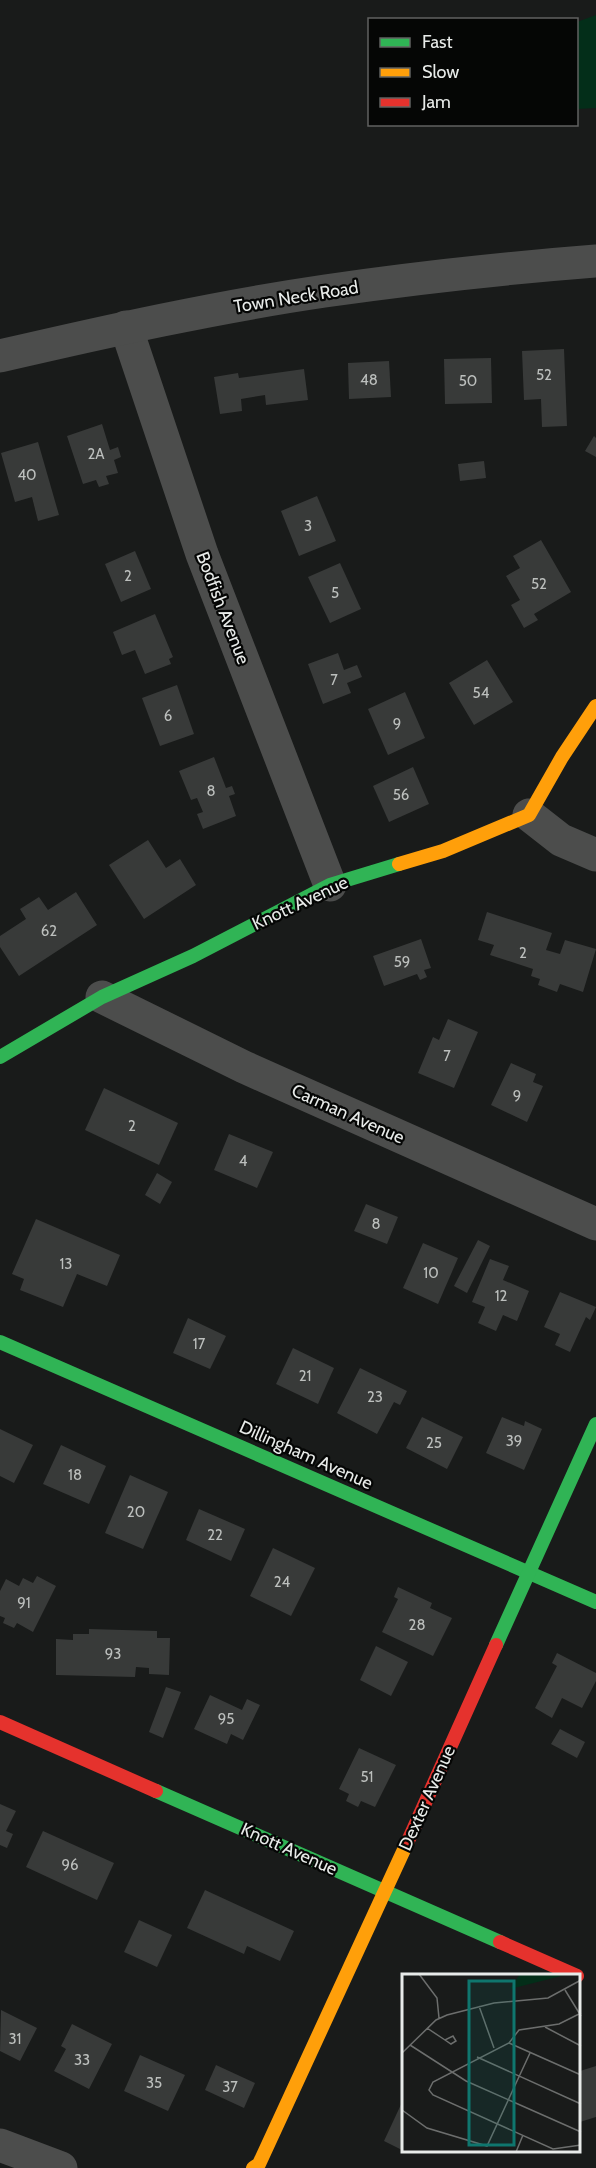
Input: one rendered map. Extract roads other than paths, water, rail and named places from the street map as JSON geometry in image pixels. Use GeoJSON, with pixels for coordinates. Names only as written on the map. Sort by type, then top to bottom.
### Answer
{"type":"FeatureCollection","features":[{"type":"Feature","properties":{"kind":"street","name":"Town Neck Road"},"geometry":{"type":"LineString","coordinates":[[0,356],[126,327],[325,291],[531,266],[596,261]]}},
{"type":"Feature","properties":{"kind":"street","name":"Bodfish Avenue"},"geometry":{"type":"LineString","coordinates":[[126,327],[202,554],[330,885]]}},
{"type":"Feature","properties":{"kind":"street"},"geometry":{"type":"LineString","coordinates":[[596,706],[562,757],[529,815],[561,840],[596,855]]}},
{"type":"Feature","properties":{"kind":"street","name":"Knott Avenue"},"geometry":{"type":"LineString","coordinates":[[0,1057],[102,998],[193,956],[330,885],[443,851],[529,815]]}},
{"type":"Feature","properties":{"kind":"street","name":"Carman Avenue"},"geometry":{"type":"LineString","coordinates":[[102,998],[244,1067],[596,1224]]}},
{"type":"Feature","properties":{"kind":"street","name":"Dillingham Avenue"},"geometry":{"type":"LineString","coordinates":[[0,1342],[596,1602]]}},
{"type":"Feature","properties":{"kind":"street","name":"Dexter Avenue"},"geometry":{"type":"LineString","coordinates":[[253,2168],[259,2164],[298,2084],[386,1892],[527,1572],[596,1424]]}},
{"type":"Feature","properties":{"kind":"street","name":"Knott Avenue"},"geometry":{"type":"LineString","coordinates":[[0,1722],[573,1974]]}},
{"type":"Feature","properties":{"kind":"street","name":"Knott Avenue"},"geometry":{"type":"LineString","coordinates":[[581,1977],[596,1984]]}},
{"type":"Feature","properties":{"kind":"street"},"geometry":{"type":"LineString","coordinates":[[0,2145],[61,2168]]}}]}
